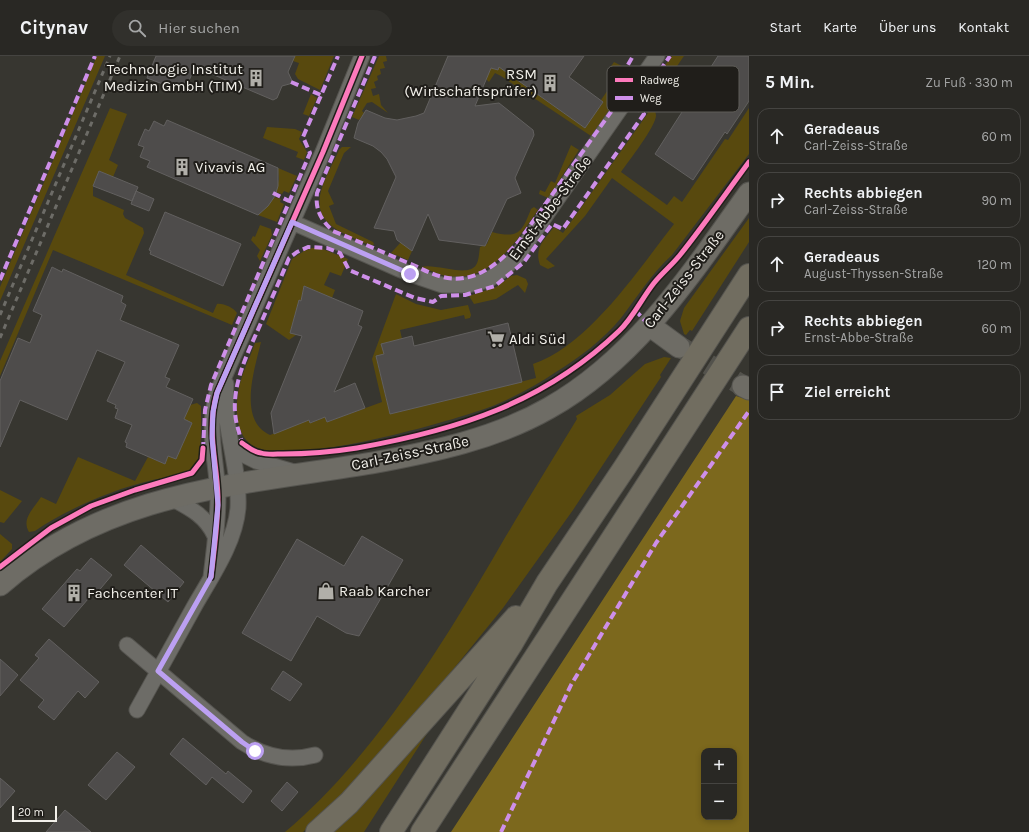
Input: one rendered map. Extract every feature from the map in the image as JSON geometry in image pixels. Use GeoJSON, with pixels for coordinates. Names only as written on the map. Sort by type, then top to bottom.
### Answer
{"type":"FeatureCollection","features":[{"type":"Feature","properties":{"kind":"highway"},"geometry":{"type":"LineString","coordinates":[[390,832],[512,643],[547,583],[660,415],[749,276]]}},
{"type":"Feature","properties":{"kind":"highway"},"geometry":{"type":"LineString","coordinates":[[425,829],[749,328]]}},
{"type":"Feature","properties":{"kind":"highway"},"geometry":{"type":"LineString","coordinates":[[317,832],[349,803],[547,583]]}},
{"type":"Feature","properties":{"kind":"main road","name":"Carl-Zeiss-Straße"},"geometry":{"type":"LineString","coordinates":[[0,585],[46,552],[77,534],[116,515],[171,498],[227,486],[426,452],[475,439],[530,418],[567,397],[600,373],[649,325],[697,265],[749,193]]}},
{"type":"Feature","properties":{"kind":"main road"},"geometry":{"type":"LineString","coordinates":[[649,325],[679,346]]}},
{"type":"Feature","properties":{"kind":"street"},"geometry":{"type":"LineString","coordinates":[[136,710],[211,577],[232,532],[238,508],[213,457],[212,422],[217,393],[292,222],[362,56]]}},
{"type":"Feature","properties":{"kind":"street","name":"Ernst-Abbe-Straße"},"geometry":{"type":"LineString","coordinates":[[651,66],[658,56]]}},
{"type":"Feature","properties":{"kind":"street","name":"Ernst-Abbe-Straße"},"geometry":{"type":"LineString","coordinates":[[292,222],[430,282],[457,287],[488,280],[503,270],[518,255],[619,112]]}},
{"type":"Feature","properties":{"kind":"street"},"geometry":{"type":"LineString","coordinates":[[211,577],[218,505],[227,486],[232,449],[225,409],[227,373]]}},
{"type":"Feature","properties":{"kind":"street"},"geometry":{"type":"LineString","coordinates":[[232,449],[256,461],[300,474]]}},
{"type":"Feature","properties":{"kind":"street"},"geometry":{"type":"LineString","coordinates":[[171,498],[200,515],[208,522],[215,536]]}},
{"type":"Feature","properties":{"kind":"street"},"geometry":{"type":"LineString","coordinates":[[127,645],[242,742],[255,751],[287,759],[304,758],[315,755]]}},
{"type":"Feature","properties":{"kind":"shaded area"},"geometry":{"type":"Polygon","coordinates":[[[97,56],[105,56],[0,301],[0,287],[97,56]]]}},
{"type":"Feature","properties":{"kind":"shaded area"},"geometry":{"type":"Polygon","coordinates":[[[292,56],[334,56],[320,90],[298,79],[295,74],[299,63],[293,61],[292,56]]]}},
{"type":"Feature","properties":{"kind":"shaded area"},"geometry":{"type":"Polygon","coordinates":[[[379,56],[386,56],[387,61],[383,62],[385,68],[380,69],[381,74],[377,76],[378,80],[374,82],[376,88],[371,89],[373,96],[379,94],[381,105],[388,113],[372,102],[367,103],[362,111],[364,113],[359,120],[352,117],[379,56]]]}},
{"type":"Feature","properties":{"kind":"shaded area"},"geometry":{"type":"Polygon","coordinates":[[[463,56],[497,70],[501,63],[507,73],[585,128],[603,102],[601,100],[607,91],[608,112],[591,136],[501,76],[495,73],[489,82],[463,56]]]}},
{"type":"Feature","properties":{"kind":"shaded area"},"geometry":{"type":"Polygon","coordinates":[[[672,56],[684,56],[677,66],[665,66],[672,56]]]}},
{"type":"Feature","properties":{"kind":"shaded area"},"geometry":{"type":"Polygon","coordinates":[[[614,62],[622,66],[611,66],[614,62]]]}},
{"type":"Feature","properties":{"kind":"shaded area"},"geometry":{"type":"Polygon","coordinates":[[[311,94],[317,98],[309,116],[303,114],[311,94]]]}},
{"type":"Feature","properties":{"kind":"shaded area"},"geometry":{"type":"Polygon","coordinates":[[[110,108],[127,114],[109,160],[118,165],[113,177],[99,171],[93,186],[93,196],[124,210],[123,214],[125,218],[143,228],[144,233],[126,275],[213,313],[217,304],[219,304],[231,308],[237,313],[232,325],[53,250],[0,376],[0,361],[110,108]]]}},
{"type":"Feature","properties":{"kind":"shaded area"},"geometry":{"type":"Polygon","coordinates":[[[749,108],[749,154],[672,255],[651,277],[621,318],[591,348],[541,381],[511,398],[475,412],[408,431],[330,448],[294,451],[266,450],[249,443],[243,436],[237,418],[237,399],[241,379],[255,343],[261,342],[255,365],[251,393],[251,406],[254,418],[260,428],[270,435],[309,420],[311,423],[325,417],[327,422],[382,402],[372,359],[396,294],[416,304],[441,310],[468,305],[471,315],[470,318],[465,319],[464,315],[400,330],[402,339],[381,344],[384,354],[376,357],[390,414],[536,378],[533,364],[554,354],[574,341],[593,323],[628,284],[674,224],[612,178],[585,216],[546,259],[555,266],[548,269],[540,265],[538,259],[539,249],[544,240],[554,227],[563,233],[648,113],[647,112],[656,112],[655,120],[652,127],[621,172],[667,205],[674,196],[682,202],[725,139],[728,140],[749,108]]]}},
{"type":"Feature","properties":{"kind":"shaded area"},"geometry":{"type":"Polygon","coordinates":[[[267,127],[295,129],[302,132],[299,139],[307,152],[304,160],[296,157],[298,152],[263,138],[267,127]]]}},
{"type":"Feature","properties":{"kind":"shaded area"},"geometry":{"type":"Polygon","coordinates":[[[571,145],[579,150],[548,198],[539,194],[540,190],[545,192],[551,181],[555,183],[571,145]]]}},
{"type":"Feature","properties":{"kind":"shaded area"},"geometry":{"type":"Polygon","coordinates":[[[342,147],[351,147],[344,153],[328,191],[334,204],[329,206],[336,224],[373,242],[373,245],[360,241],[333,227],[324,218],[320,208],[322,187],[339,150],[342,147]]]}},
{"type":"Feature","properties":{"kind":"shaded area"},"geometry":{"type":"Polygon","coordinates":[[[278,168],[297,176],[289,193],[284,191],[282,194],[276,192],[279,179],[278,168]]]}},
{"type":"Feature","properties":{"kind":"shaded area"},"geometry":{"type":"Polygon","coordinates":[[[274,197],[281,199],[280,202],[284,204],[277,222],[258,215],[268,206],[274,197]]]}},
{"type":"Feature","properties":{"kind":"shaded area"},"geometry":{"type":"Polygon","coordinates":[[[534,207],[538,210],[521,234],[512,246],[490,267],[463,277],[438,274],[421,267],[427,266],[459,270],[472,269],[477,263],[480,247],[487,244],[492,232],[508,235],[518,232],[525,223],[531,209],[534,207]]]}},
{"type":"Feature","properties":{"kind":"shaded area"},"geometry":{"type":"Polygon","coordinates":[[[749,218],[749,242],[692,331],[690,330],[686,335],[684,334],[680,321],[684,308],[749,218]]]}},
{"type":"Feature","properties":{"kind":"shaded area"},"geometry":{"type":"Polygon","coordinates":[[[260,225],[271,229],[272,235],[260,261],[257,256],[260,250],[251,240],[253,236],[255,237],[260,225]]]}},
{"type":"Feature","properties":{"kind":"shaded area"},"geometry":{"type":"Polygon","coordinates":[[[401,242],[412,251],[408,260],[391,253],[401,242]]]}},
{"type":"Feature","properties":{"kind":"shaded area"},"geometry":{"type":"Polygon","coordinates":[[[312,248],[320,248],[348,259],[341,276],[330,272],[324,285],[335,290],[332,298],[304,286],[301,301],[299,300],[290,333],[296,335],[289,340],[266,324],[292,259],[304,251],[312,248]]]}},
{"type":"Feature","properties":{"kind":"shaded area"},"geometry":{"type":"Polygon","coordinates":[[[517,275],[526,279],[528,284],[525,293],[518,285],[496,299],[474,304],[469,296],[496,287],[511,276],[517,275]]]}},
{"type":"Feature","properties":{"kind":"shaded area"},"geometry":{"type":"Polygon","coordinates":[[[664,357],[671,358],[660,375],[661,377],[573,510],[503,608],[425,704],[344,793],[303,832],[285,832],[317,803],[347,771],[376,736],[429,662],[577,419],[576,416],[610,395],[645,364],[664,357]]]}},
{"type":"Feature","properties":{"kind":"shaded area"},"geometry":{"type":"Polygon","coordinates":[[[736,396],[749,400],[749,832],[451,832],[736,396]]]}},
{"type":"Feature","properties":{"kind":"shaded area"},"geometry":{"type":"Polygon","coordinates":[[[197,403],[201,406],[199,458],[197,463],[188,471],[121,489],[105,495],[61,515],[35,531],[29,532],[27,527],[27,518],[32,509],[41,497],[56,504],[78,457],[135,481],[148,457],[165,464],[168,456],[176,459],[192,423],[184,419],[190,405],[197,403]]]}},
{"type":"Feature","properties":{"kind":"shaded area"},"geometry":{"type":"Polygon","coordinates":[[[0,490],[22,501],[4,523],[0,522],[0,490]]]}},
{"type":"Feature","properties":{"kind":"shaded area"},"geometry":{"type":"Polygon","coordinates":[[[0,534],[12,544],[12,549],[0,562],[0,534]]]}},
{"type":"Feature","properties":{"kind":"shaded area"},"geometry":{"type":"Polygon","coordinates":[[[430,729],[364,832],[330,832],[430,729]]]}},
{"type":"Feature","properties":{"kind":"building","name":"Technologie Institut Medizin GmbH (TIM)"},"geometry":{"type":"Polygon","coordinates":[[[156,56],[295,56],[288,72],[293,83],[282,86],[277,98],[273,100],[195,67],[184,92],[147,78],[156,56]]]}},
{"type":"Feature","properties":{"kind":"building"},"geometry":{"type":"Polygon","coordinates":[[[448,56],[584,56],[569,77],[603,102],[585,128],[499,67],[498,70],[491,68],[475,106],[499,103],[533,130],[534,135],[515,178],[521,193],[507,199],[485,246],[439,240],[428,214],[412,251],[397,240],[394,231],[374,228],[396,177],[387,159],[381,152],[373,146],[354,138],[358,123],[366,110],[385,118],[397,120],[424,113],[448,56]]]}},
{"type":"Feature","properties":{"kind":"building"},"geometry":{"type":"Polygon","coordinates":[[[718,56],[749,56],[749,101],[727,134],[725,132],[693,180],[655,154],[682,112],[739,112],[739,66],[712,66],[718,56]]]}},
{"type":"Feature","properties":{"kind":"building","name":"Vivavis AG"},"geometry":{"type":"Polygon","coordinates":[[[167,120],[278,168],[278,186],[275,196],[268,206],[258,215],[147,167],[150,161],[140,157],[144,147],[138,145],[145,129],[149,131],[154,121],[164,126],[167,120]]]}},
{"type":"Feature","properties":{"kind":"building"},"geometry":{"type":"Polygon","coordinates":[[[99,171],[138,187],[132,201],[93,186],[99,171]]]}},
{"type":"Feature","properties":{"kind":"building"},"geometry":{"type":"Polygon","coordinates":[[[136,191],[154,199],[149,211],[131,204],[136,191]]]}},
{"type":"Feature","properties":{"kind":"building"},"geometry":{"type":"Polygon","coordinates":[[[165,212],[241,244],[223,286],[150,254],[151,251],[149,250],[165,212]]]}},
{"type":"Feature","properties":{"kind":"building"},"geometry":{"type":"Polygon","coordinates":[[[52,267],[62,272],[63,269],[123,296],[121,302],[126,305],[120,320],[179,345],[165,377],[170,379],[166,387],[193,399],[184,419],[192,423],[176,459],[168,456],[165,464],[126,447],[127,443],[125,442],[132,425],[115,418],[118,409],[115,408],[116,405],[107,401],[125,362],[97,350],[67,420],[20,400],[0,447],[0,381],[18,338],[30,343],[42,315],[33,311],[52,267]]]}},
{"type":"Feature","properties":{"kind":"building"},"geometry":{"type":"Polygon","coordinates":[[[304,286],[363,311],[358,325],[362,327],[334,392],[355,383],[365,408],[327,422],[325,417],[310,423],[309,420],[274,434],[271,413],[302,336],[290,333],[299,300],[301,301],[304,286]]]}},
{"type":"Feature","properties":{"kind":"building"},"geometry":{"type":"Polygon","coordinates":[[[508,323],[522,382],[390,414],[376,356],[384,354],[381,344],[412,336],[414,346],[508,323]]]}},
{"type":"Feature","properties":{"kind":"building","name":"Raab Karcher"},"geometry":{"type":"Polygon","coordinates":[[[362,536],[403,560],[359,636],[346,633],[317,616],[291,661],[242,633],[297,539],[344,566],[362,536]]]}},
{"type":"Feature","properties":{"kind":"building"},"geometry":{"type":"Polygon","coordinates":[[[141,545],[184,582],[168,602],[124,565],[141,545]]]}},
{"type":"Feature","properties":{"kind":"building","name":"Fachcenter IT"},"geometry":{"type":"Polygon","coordinates":[[[91,558],[112,575],[96,594],[94,592],[64,627],[42,609],[77,569],[80,571],[91,558]]]}},
{"type":"Feature","properties":{"kind":"building"},"geometry":{"type":"Polygon","coordinates":[[[49,639],[99,682],[85,698],[78,691],[54,720],[38,707],[44,700],[20,680],[39,658],[35,655],[49,639]]]}},
{"type":"Feature","properties":{"kind":"building"},"geometry":{"type":"Polygon","coordinates":[[[0,659],[18,675],[0,696],[0,659]]]}},
{"type":"Feature","properties":{"kind":"building"},"geometry":{"type":"Polygon","coordinates":[[[283,671],[302,684],[290,701],[271,689],[283,671]]]}},
{"type":"Feature","properties":{"kind":"building"},"geometry":{"type":"Polygon","coordinates":[[[183,738],[226,774],[228,771],[252,791],[243,803],[212,777],[206,785],[170,754],[183,738]]]}},
{"type":"Feature","properties":{"kind":"building"},"geometry":{"type":"Polygon","coordinates":[[[117,752],[135,767],[106,800],[88,785],[117,752]]]}},
{"type":"Feature","properties":{"kind":"building"},"geometry":{"type":"Polygon","coordinates":[[[0,778],[15,791],[0,808],[0,778]]]}},
{"type":"Feature","properties":{"kind":"building"},"geometry":{"type":"Polygon","coordinates":[[[287,782],[298,792],[282,811],[271,801],[287,782]]]}},
{"type":"Feature","properties":{"kind":"building"},"geometry":{"type":"Polygon","coordinates":[[[65,810],[91,832],[46,832],[65,810]]]}},
{"type":"Feature","properties":{"kind":"tunnel"},"geometry":{"type":"LineString","coordinates":[[682,348],[743,386]]}},
{"type":"Feature","properties":{"kind":"railway"},"geometry":{"type":"LineString","coordinates":[[0,315],[110,56]]}},
{"type":"Feature","properties":{"kind":"railway"},"geometry":{"type":"LineString","coordinates":[[0,338],[120,56]]}},
{"type":"Feature","properties":{"kind":"marked path"},"geometry":{"type":"LineString","coordinates":[[0,280],[95,56]]}},
{"type":"Feature","properties":{"kind":"marked path"},"geometry":{"type":"LineString","coordinates":[[203,450],[205,410],[211,385],[310,153],[303,137],[338,56]]}},
{"type":"Feature","properties":{"kind":"marked path"},"geometry":{"type":"LineString","coordinates":[[375,56],[317,193],[318,210],[322,219],[333,231],[443,277],[454,279],[476,275],[495,264],[512,249],[611,112]]}},
{"type":"Feature","properties":{"kind":"marked path"},"geometry":{"type":"LineString","coordinates":[[627,66],[633,56]]}},
{"type":"Feature","properties":{"kind":"marked path"},"geometry":{"type":"LineString","coordinates":[[663,66],[670,56]]}},
{"type":"Feature","properties":{"kind":"marked path"},"geometry":{"type":"LineString","coordinates":[[291,82],[321,95]]}},
{"type":"Feature","properties":{"kind":"marked path"},"geometry":{"type":"LineString","coordinates":[[245,445],[241,439],[236,418],[236,390],[249,349],[289,258],[308,247],[327,248],[340,253],[349,270],[415,298],[433,302],[441,296],[465,295],[495,286],[524,262],[552,224],[563,229],[644,114],[642,112]]}},
{"type":"Feature","properties":{"kind":"marked path"},"geometry":{"type":"LineString","coordinates":[[273,193],[289,201]]}},
{"type":"Feature","properties":{"kind":"marked path"},"geometry":{"type":"LineString","coordinates":[[635,310],[649,325]]}},
{"type":"Feature","properties":{"kind":"marked path"},"geometry":{"type":"LineString","coordinates":[[501,832],[571,685],[656,543],[749,411]]}},
{"type":"Feature","properties":{"kind":"cycle path"},"geometry":{"type":"LineString","coordinates":[[211,577],[218,507],[212,433],[212,420],[217,393],[323,152],[362,56]]}},
{"type":"Feature","properties":{"kind":"cycle path"},"geometry":{"type":"LineString","coordinates":[[242,443],[256,452],[263,454],[329,452],[357,448],[394,441],[465,422],[498,410],[530,395],[561,377],[590,356],[624,326],[654,283],[689,244],[749,162]]}},
{"type":"Feature","properties":{"kind":"cycle path"},"geometry":{"type":"LineString","coordinates":[[0,567],[51,528],[91,506],[135,490],[192,473],[202,460],[203,448]]}},
{"type":"Feature","properties":{"kind":"place","name":"Technologie Institut Medizin GmbH (TIM)"},"geometry":{"type":"Point","coordinates":[256,78]}},
{"type":"Feature","properties":{"kind":"place","name":"RSM (Wirtschaftsprüfer)"},"geometry":{"type":"Point","coordinates":[550,83]}},
{"type":"Feature","properties":{"kind":"place","name":"Vivavis AG"},"geometry":{"type":"Point","coordinates":[182,167]}},
{"type":"Feature","properties":{"kind":"place","name":"Aldi Süd"},"geometry":{"type":"Point","coordinates":[496,339]}},
{"type":"Feature","properties":{"kind":"place","name":"Raab Karcher"},"geometry":{"type":"Point","coordinates":[326,591]}},
{"type":"Feature","properties":{"kind":"place","name":"Fachcenter IT"},"geometry":{"type":"Point","coordinates":[74,593]}},
{"type":"Feature","properties":{"kind":"route"},"geometry":{"type":"LineString","coordinates":[[255,751],[242,742],[158,671],[211,577],[218,505],[212,438],[214,402],[292,222],[410,274]]}}]}
